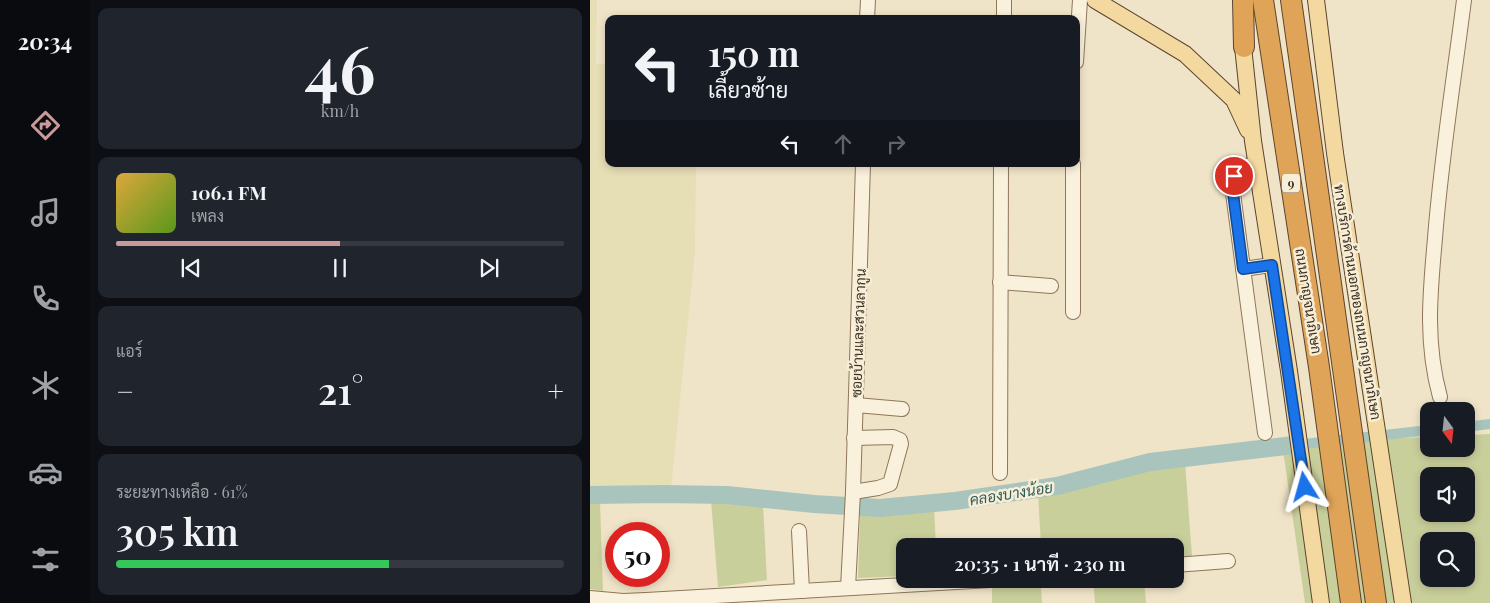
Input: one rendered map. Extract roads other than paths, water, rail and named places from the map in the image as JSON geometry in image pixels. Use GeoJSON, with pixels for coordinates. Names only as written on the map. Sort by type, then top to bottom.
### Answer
{"type":"FeatureCollection","features":[{"type":"Feature","properties":{"kind":"highway"},"geometry":{"type":"LineString","coordinates":[[1243,0],[1244,47]]}},
{"type":"Feature","properties":{"kind":"highway","name":"ถนนกาญจนาภิเษก"},"geometry":{"type":"LineString","coordinates":[[1262,0],[1318,367],[1351,603]]}},
{"type":"Feature","properties":{"kind":"highway","name":"ถนนกาญจนาภิเษก"},"geometry":{"type":"LineString","coordinates":[[1292,0],[1376,603]]}},
{"type":"Feature","properties":{"kind":"highway"},"geometry":{"type":"LineString","coordinates":[[1295,22],[1297,0]]}},
{"type":"Feature","properties":{"kind":"main road"},"geometry":{"type":"LineString","coordinates":[[1095,0],[1185,54],[1234,100],[1253,141]]}},
{"type":"Feature","properties":{"kind":"main road"},"geometry":{"type":"LineString","coordinates":[[1235,0],[1244,47],[1253,141],[1289,371],[1321,603]]}},
{"type":"Feature","properties":{"kind":"main road","name":"ทางบริการด้านนอกของถนนกาญจนาภิเษก"},"geometry":{"type":"LineString","coordinates":[[1316,0],[1335,153],[1368,359],[1403,603]]}},
{"type":"Feature","properties":{"kind":"street"},"geometry":{"type":"LineString","coordinates":[[867,15],[868,0]]}},
{"type":"Feature","properties":{"kind":"street"},"geometry":{"type":"LineString","coordinates":[[1004,0],[1004,15]]}},
{"type":"Feature","properties":{"kind":"street"},"geometry":{"type":"LineString","coordinates":[[1079,15],[1080,0]]}},
{"type":"Feature","properties":{"kind":"street"},"geometry":{"type":"LineString","coordinates":[[1440,397],[1432,361],[1429,311],[1439,193],[1464,0]]}},
{"type":"Feature","properties":{"kind":"street"},"geometry":{"type":"LineString","coordinates":[[1257,165],[1234,167],[1233,193],[1265,433]]}},
{"type":"Feature","properties":{"kind":"street","name":"ซอยบ้านและสวนลากูน"},"geometry":{"type":"LineString","coordinates":[[848,588],[853,497],[862,167]]}},
{"type":"Feature","properties":{"kind":"street"},"geometry":{"type":"LineString","coordinates":[[1000,473],[1001,167]]}},
{"type":"Feature","properties":{"kind":"street"},"geometry":{"type":"LineString","coordinates":[[1073,167],[1073,312]]}},
{"type":"Feature","properties":{"kind":"street"},"geometry":{"type":"LineString","coordinates":[[1243,269],[1272,265]]}},
{"type":"Feature","properties":{"kind":"street"},"geometry":{"type":"LineString","coordinates":[[1000,282],[1051,286]]}},
{"type":"Feature","properties":{"kind":"street"},"geometry":{"type":"LineString","coordinates":[[856,406],[902,409]]}},
{"type":"Feature","properties":{"kind":"street"},"geometry":{"type":"LineString","coordinates":[[853,497],[890,484],[901,444],[900,440],[892,437],[854,438]]}},
{"type":"Feature","properties":{"kind":"street"},"geometry":{"type":"LineString","coordinates":[[799,531],[802,591]]}},
{"type":"Feature","properties":{"kind":"street"},"geometry":{"type":"LineString","coordinates":[[1184,564],[1228,561]]}},
{"type":"Feature","properties":{"kind":"street"},"geometry":{"type":"LineString","coordinates":[[590,598],[638,600],[896,585]]}},
{"type":"Feature","properties":{"kind":"waterway","name":"คลองบางน้อย"},"geometry":{"type":"LineString","coordinates":[[1475,426],[1490,424]]}},
{"type":"Feature","properties":{"kind":"waterway","name":"คลองบางน้อย"},"geometry":{"type":"LineString","coordinates":[[1295,445],[1420,431]]}},
{"type":"Feature","properties":{"kind":"waterway","name":"คลองบางน้อย"},"geometry":{"type":"LineString","coordinates":[[590,495],[727,495],[814,504],[880,508],[955,501],[1057,486],[1150,462],[1294,445]]}}]}
